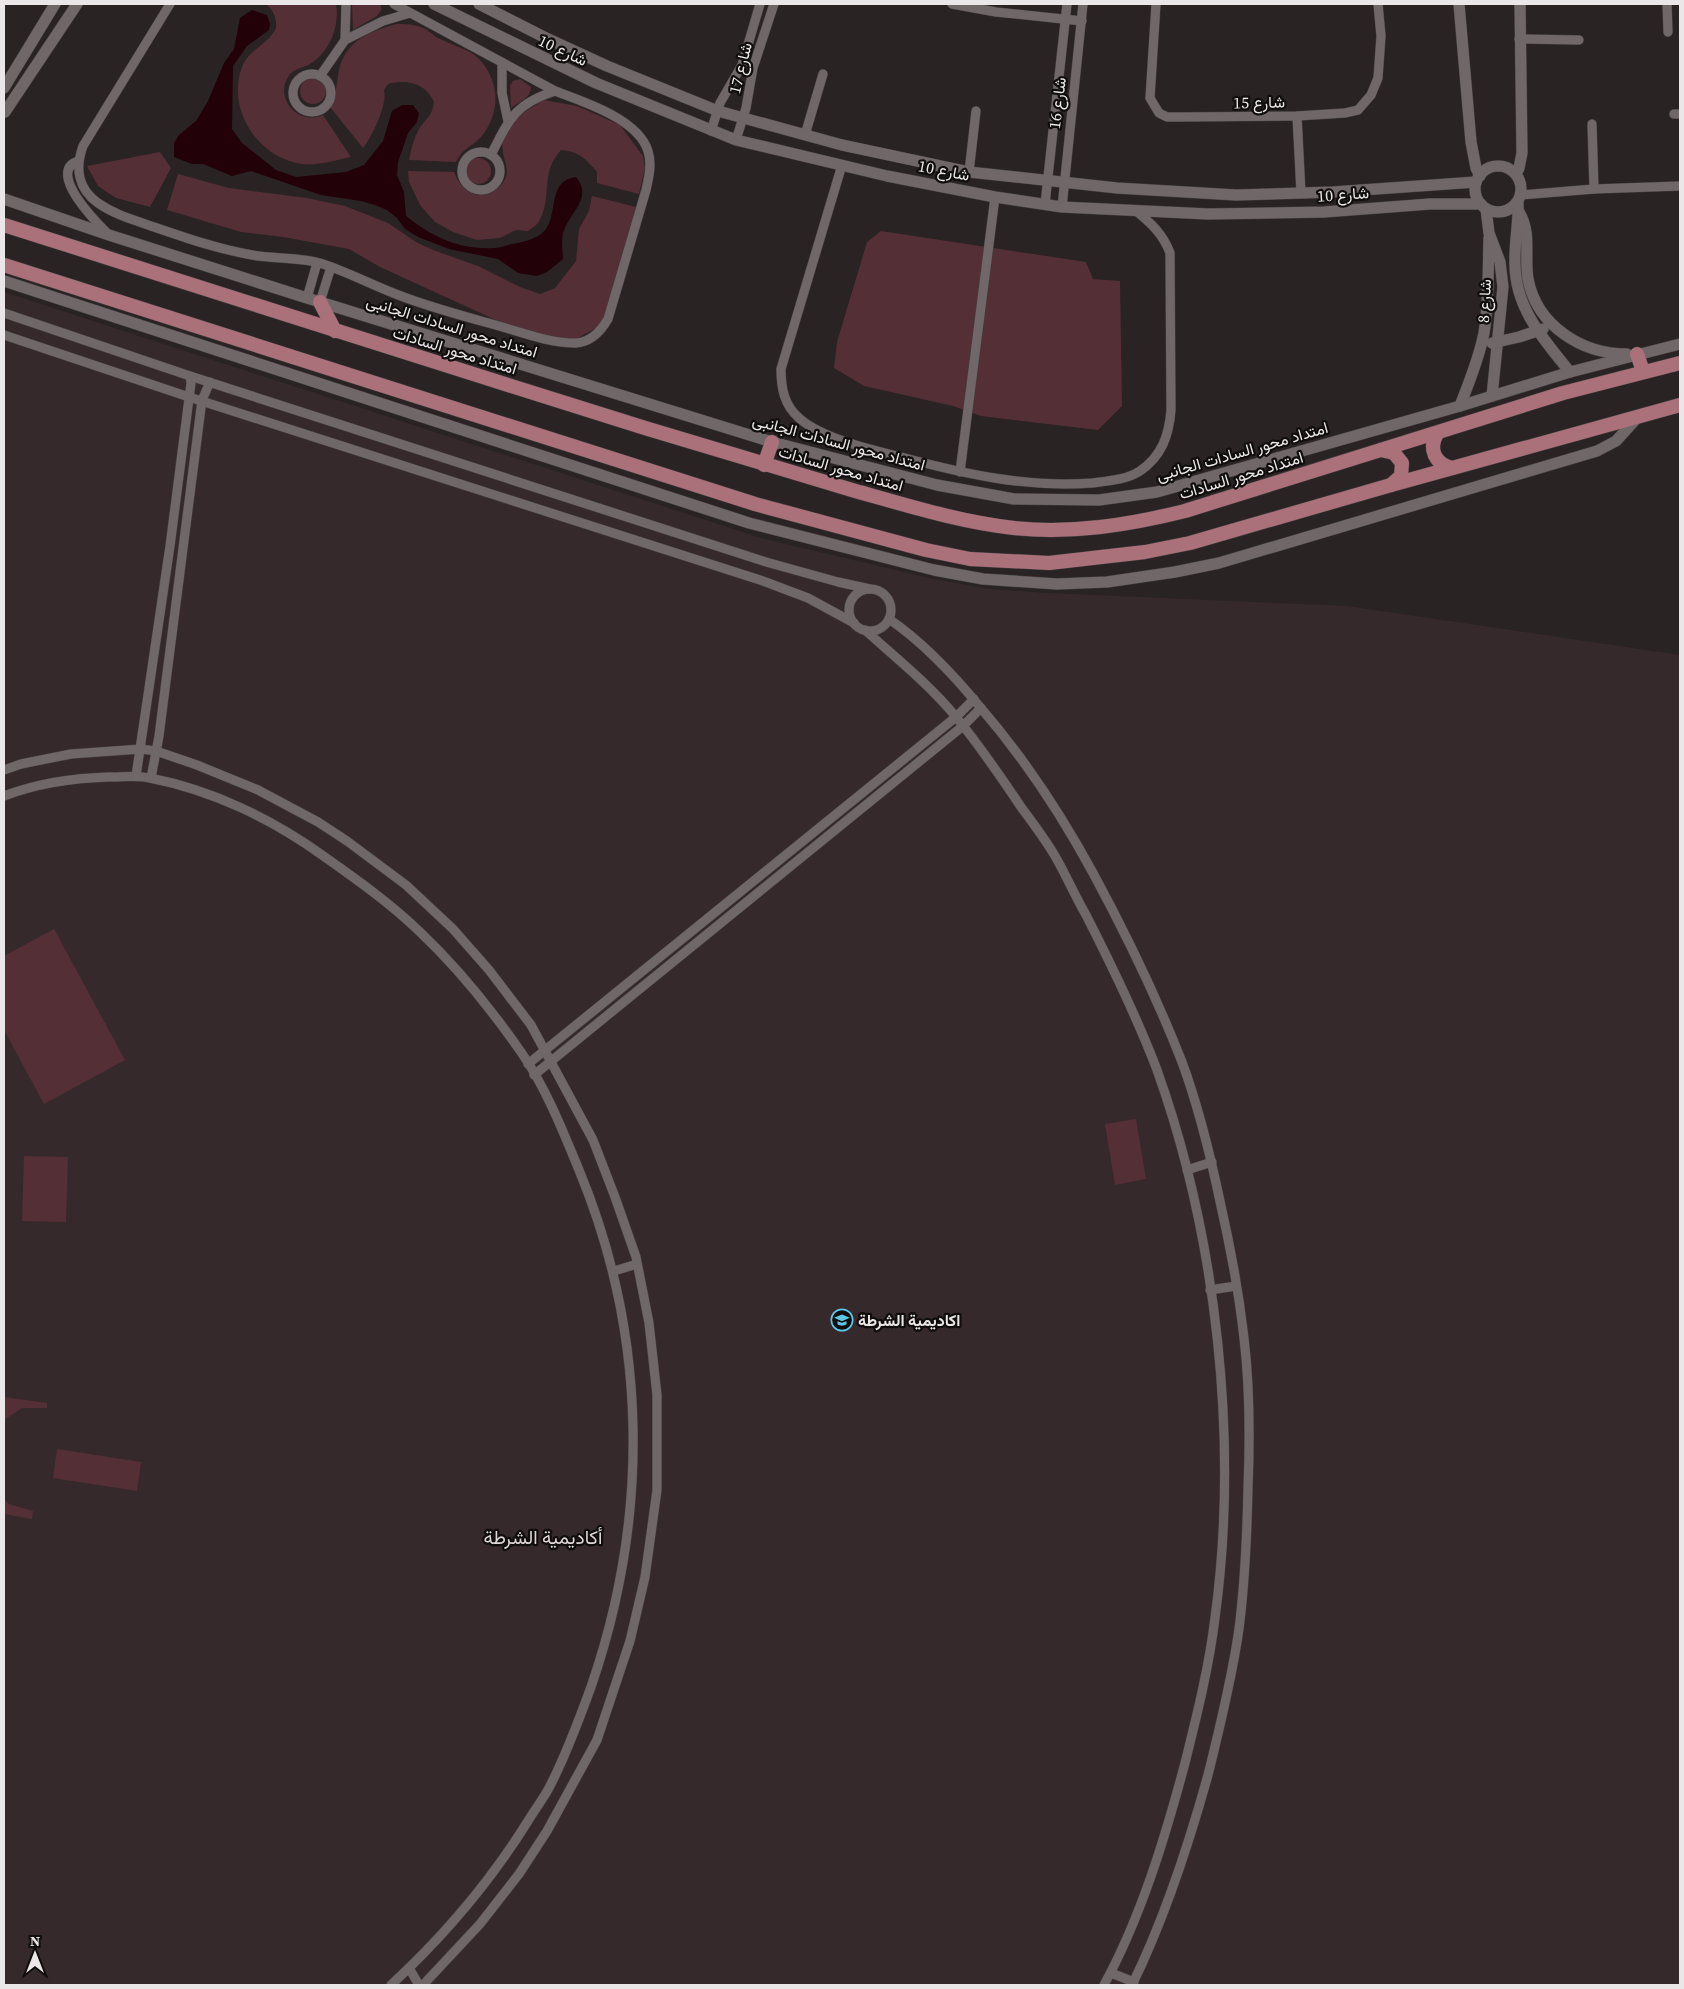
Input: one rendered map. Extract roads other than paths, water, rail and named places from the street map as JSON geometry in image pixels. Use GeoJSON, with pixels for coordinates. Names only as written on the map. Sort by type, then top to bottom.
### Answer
{"type":"FeatureCollection","features":[{"type":"Feature","properties":{"kind":"main road","name":"امتداد محور السادات"},"geometry":{"type":"LineString","coordinates":[[4,225],[335,331],[764,464],[933,513],[1017,528],[1102,527],[1127,524],[1186,511],[1563,393],[1680,363]]}},
{"type":"Feature","properties":{"kind":"main road"},"geometry":{"type":"LineString","coordinates":[[4,265],[755,504],[926,550],[970,559],[1049,562],[1145,552],[1190,543],[1680,405]]}},
{"type":"Feature","properties":{"kind":"main road"},"geometry":{"type":"LineString","coordinates":[[314,300],[335,331]]}},
{"type":"Feature","properties":{"kind":"main road"},"geometry":{"type":"LineString","coordinates":[[1637,354],[1643,372]]}},
{"type":"Feature","properties":{"kind":"main road"},"geometry":{"type":"LineString","coordinates":[[1437,434],[1432,446],[1436,458],[1452,468]]}},
{"type":"Feature","properties":{"kind":"main road"},"geometry":{"type":"LineString","coordinates":[[764,464],[772,442]]}},
{"type":"Feature","properties":{"kind":"main road"},"geometry":{"type":"LineString","coordinates":[[1381,450],[1394,452],[1402,463],[1400,476],[1391,485]]}},
{"type":"Feature","properties":{"kind":"street"},"geometry":{"type":"LineString","coordinates":[[4,88],[55,4]]}},
{"type":"Feature","properties":{"kind":"street"},"geometry":{"type":"LineString","coordinates":[[5,112],[77,4]]}},
{"type":"Feature","properties":{"kind":"street"},"geometry":{"type":"LineString","coordinates":[[170,4],[83,146],[78,161],[80,179],[88,195],[96,202],[117,214],[188,238],[232,251],[317,263],[431,307],[543,339],[579,343],[596,334],[603,328],[611,310],[646,190],[650,160],[644,141],[629,126],[584,102],[555,91],[502,64],[394,4]]}},
{"type":"Feature","properties":{"kind":"street"},"geometry":{"type":"LineString","coordinates":[[345,40],[346,4]]}},
{"type":"Feature","properties":{"kind":"street","name":"شارع 10"},"geometry":{"type":"LineString","coordinates":[[434,4],[596,83],[736,140],[842,165],[994,197],[1062,207],[1246,214],[1324,212],[1430,204],[1483,206]]}},
{"type":"Feature","properties":{"kind":"street","name":"شارع 10"},"geometry":{"type":"LineString","coordinates":[[479,4],[606,66],[718,111],[852,148],[969,172],[1064,183],[1206,194],[1244,195],[1301,193],[1478,179]]}},
{"type":"Feature","properties":{"kind":"street","name":"شارع 17"},"geometry":{"type":"LineString","coordinates":[[711,131],[720,102],[742,64],[760,4]]}},
{"type":"Feature","properties":{"kind":"street","name":"شارع 17"},"geometry":{"type":"LineString","coordinates":[[736,140],[753,68],[774,4]]}},
{"type":"Feature","properties":{"kind":"street"},"geometry":{"type":"LineString","coordinates":[[952,4],[996,12],[1082,21]]}},
{"type":"Feature","properties":{"kind":"street","name":"شارع 16"},"geometry":{"type":"LineString","coordinates":[[1045,204],[1067,4]]}},
{"type":"Feature","properties":{"kind":"street","name":"شارع 16"},"geometry":{"type":"LineString","coordinates":[[1062,207],[1083,4]]}},
{"type":"Feature","properties":{"kind":"street","name":"شارع 15"},"geometry":{"type":"LineString","coordinates":[[1156,4],[1150,98],[1159,113],[1167,117],[1297,116],[1345,113],[1358,110],[1366,102],[1376,83],[1381,59],[1382,36],[1378,4]]}},
{"type":"Feature","properties":{"kind":"street"},"geometry":{"type":"LineString","coordinates":[[1459,4],[1471,142],[1478,179],[1477,197],[1483,206],[1501,212],[1519,203],[1594,189],[1680,186]]}},
{"type":"Feature","properties":{"kind":"street"},"geometry":{"type":"LineString","coordinates":[[1516,174],[1522,153],[1520,4]]}},
{"type":"Feature","properties":{"kind":"street"},"geometry":{"type":"LineString","coordinates":[[1667,4],[1668,32]]}},
{"type":"Feature","properties":{"kind":"street"},"geometry":{"type":"LineString","coordinates":[[320,76],[345,40],[376,23],[410,13]]}},
{"type":"Feature","properties":{"kind":"street"},"geometry":{"type":"LineString","coordinates":[[1519,39],[1579,40]]}},
{"type":"Feature","properties":{"kind":"street"},"geometry":{"type":"LineString","coordinates":[[502,64],[502,92],[508,121]]}},
{"type":"Feature","properties":{"kind":"street"},"geometry":{"type":"LineString","coordinates":[[312,74],[320,76],[327,81],[331,96],[323,109],[307,112],[295,102],[293,95],[294,87],[298,80],[305,76],[312,74]]}},
{"type":"Feature","properties":{"kind":"street"},"geometry":{"type":"LineString","coordinates":[[805,135],[823,74]]}},
{"type":"Feature","properties":{"kind":"street"},"geometry":{"type":"LineString","coordinates":[[491,155],[508,121],[529,102],[555,91]]}},
{"type":"Feature","properties":{"kind":"street"},"geometry":{"type":"LineString","coordinates":[[969,172],[976,111]]}},
{"type":"Feature","properties":{"kind":"street"},"geometry":{"type":"LineString","coordinates":[[1297,116],[1301,193]]}},
{"type":"Feature","properties":{"kind":"street"},"geometry":{"type":"LineString","coordinates":[[1592,124],[1594,189]]}},
{"type":"Feature","properties":{"kind":"street"},"geometry":{"type":"LineString","coordinates":[[483,152],[491,155],[497,160],[500,176],[490,188],[482,191],[473,189],[462,178],[464,162],[469,156],[476,153],[483,152]]}},
{"type":"Feature","properties":{"kind":"street"},"geometry":{"type":"LineString","coordinates":[[78,161],[74,162],[70,169],[69,178],[72,189],[82,206],[109,236]]}},
{"type":"Feature","properties":{"kind":"street"},"geometry":{"type":"LineString","coordinates":[[842,165],[781,369],[781,387],[788,404],[799,418],[832,436],[873,450],[997,480],[1039,484],[1076,484],[1122,479],[1139,472],[1153,461],[1163,447],[1170,430],[1172,410],[1170,253],[1166,240],[1158,230],[1135,210]]}},
{"type":"Feature","properties":{"kind":"street"},"geometry":{"type":"LineString","coordinates":[[1478,179],[1491,167],[1500,166],[1509,168],[1521,182],[1519,203],[1526,227],[1528,278],[1532,293],[1552,325],[1564,334],[1592,348],[1606,352],[1637,354]]}},
{"type":"Feature","properties":{"kind":"street"},"geometry":{"type":"LineString","coordinates":[[960,472],[994,197]]}},
{"type":"Feature","properties":{"kind":"street","name":"امتداد محور السادات الجانبى"},"geometry":{"type":"LineString","coordinates":[[4,199],[109,236],[772,442],[979,494],[1014,499],[1099,500],[1157,492],[1460,406],[1570,372],[1680,344]]}},
{"type":"Feature","properties":{"kind":"street","name":"شارع 8"},"geometry":{"type":"LineString","coordinates":[[1519,203],[1515,275],[1519,294],[1536,332],[1570,372]]}},
{"type":"Feature","properties":{"kind":"street","name":"شارع 8"},"geometry":{"type":"LineString","coordinates":[[1483,206],[1489,234],[1500,262],[1503,287],[1492,396]]}},
{"type":"Feature","properties":{"kind":"street"},"geometry":{"type":"LineString","coordinates":[[1460,406],[1481,344],[1487,301],[1489,234]]}},
{"type":"Feature","properties":{"kind":"street"},"geometry":{"type":"LineString","coordinates":[[314,300],[317,263]]}},
{"type":"Feature","properties":{"kind":"street"},"geometry":{"type":"LineString","coordinates":[[314,300],[331,267]]}},
{"type":"Feature","properties":{"kind":"street"},"geometry":{"type":"LineString","coordinates":[[4,281],[748,523],[934,570],[1007,582],[1057,584],[1107,582],[1176,572],[1219,563],[1597,450],[1616,442],[1637,418]]}},
{"type":"Feature","properties":{"kind":"street"},"geometry":{"type":"LineString","coordinates":[[4,313],[190,376],[766,562],[830,580],[870,588],[883,593],[888,598],[891,612],[889,619],[879,629],[865,630]]}},
{"type":"Feature","properties":{"kind":"street"},"geometry":{"type":"LineString","coordinates":[[1481,344],[1498,343],[1536,332],[1552,325]]}},
{"type":"Feature","properties":{"kind":"street"},"geometry":{"type":"LineString","coordinates":[[4,334],[189,396],[763,581],[814,601],[865,630],[901,662],[956,717],[1005,783],[1055,856],[1130,1003],[1156,1069],[1187,1170],[1207,1262],[1225,1439],[1222,1537],[1216,1618],[1199,1710],[1174,1803],[1142,1900],[1104,1985]]}},
{"type":"Feature","properties":{"kind":"street"},"geometry":{"type":"LineString","coordinates":[[136,776],[170,546],[192,383],[190,376]]}},
{"type":"Feature","properties":{"kind":"street"},"geometry":{"type":"LineString","coordinates":[[151,778],[202,400],[210,382]]}},
{"type":"Feature","properties":{"kind":"street"},"geometry":{"type":"LineString","coordinates":[[854,623],[849,610],[853,597],[870,588]]}},
{"type":"Feature","properties":{"kind":"street"},"geometry":{"type":"LineString","coordinates":[[889,619],[922,644],[974,699],[1035,777],[1070,830],[1110,904],[1183,1064],[1212,1162],[1233,1258],[1245,1341],[1250,1435],[1247,1525],[1239,1629],[1220,1727],[1192,1832],[1167,1905],[1133,1983],[1111,1973]]}},
{"type":"Feature","properties":{"kind":"street"},"geometry":{"type":"LineString","coordinates":[[528,1064],[956,717],[974,699]]}},
{"type":"Feature","properties":{"kind":"street"},"geometry":{"type":"LineString","coordinates":[[534,1075],[963,726],[981,708]]}},
{"type":"Feature","properties":{"kind":"street"},"geometry":{"type":"LineString","coordinates":[[4,770],[21,764],[71,754],[141,749],[156,751],[229,777],[287,805],[347,841],[406,885],[453,930],[489,970],[531,1025],[593,1140],[615,1197],[637,1264],[648,1323],[657,1395],[657,1490],[645,1577],[630,1641],[596,1740],[547,1831],[519,1874],[480,1924],[421,1985],[409,1968]]}},
{"type":"Feature","properties":{"kind":"street"},"geometry":{"type":"LineString","coordinates":[[4,796],[27,788],[87,778],[136,776],[151,778],[203,793],[232,804],[301,840],[366,886],[421,932],[480,997],[528,1064],[560,1123],[594,1206],[614,1271],[625,1326],[634,1434],[631,1511],[621,1574],[606,1642],[581,1715],[550,1786],[509,1851],[465,1909],[397,1983]]}},
{"type":"Feature","properties":{"kind":"street"},"geometry":{"type":"LineString","coordinates":[[1187,1170],[1212,1162]]}},
{"type":"Feature","properties":{"kind":"street"},"geometry":{"type":"LineString","coordinates":[[614,1271],[637,1264]]}},
{"type":"Feature","properties":{"kind":"street"},"geometry":{"type":"LineString","coordinates":[[1210,1290],[1236,1286]]}},
{"type":"Feature","properties":{"kind":"place","name":"اكاديمية الشرطة"},"geometry":{"type":"Point","coordinates":[842,1320]}},
{"type":"Feature","properties":{"kind":"district","name":"أكاديمية الشرطة"},"geometry":{"type":"Point","coordinates":[543,1537]}}]}
